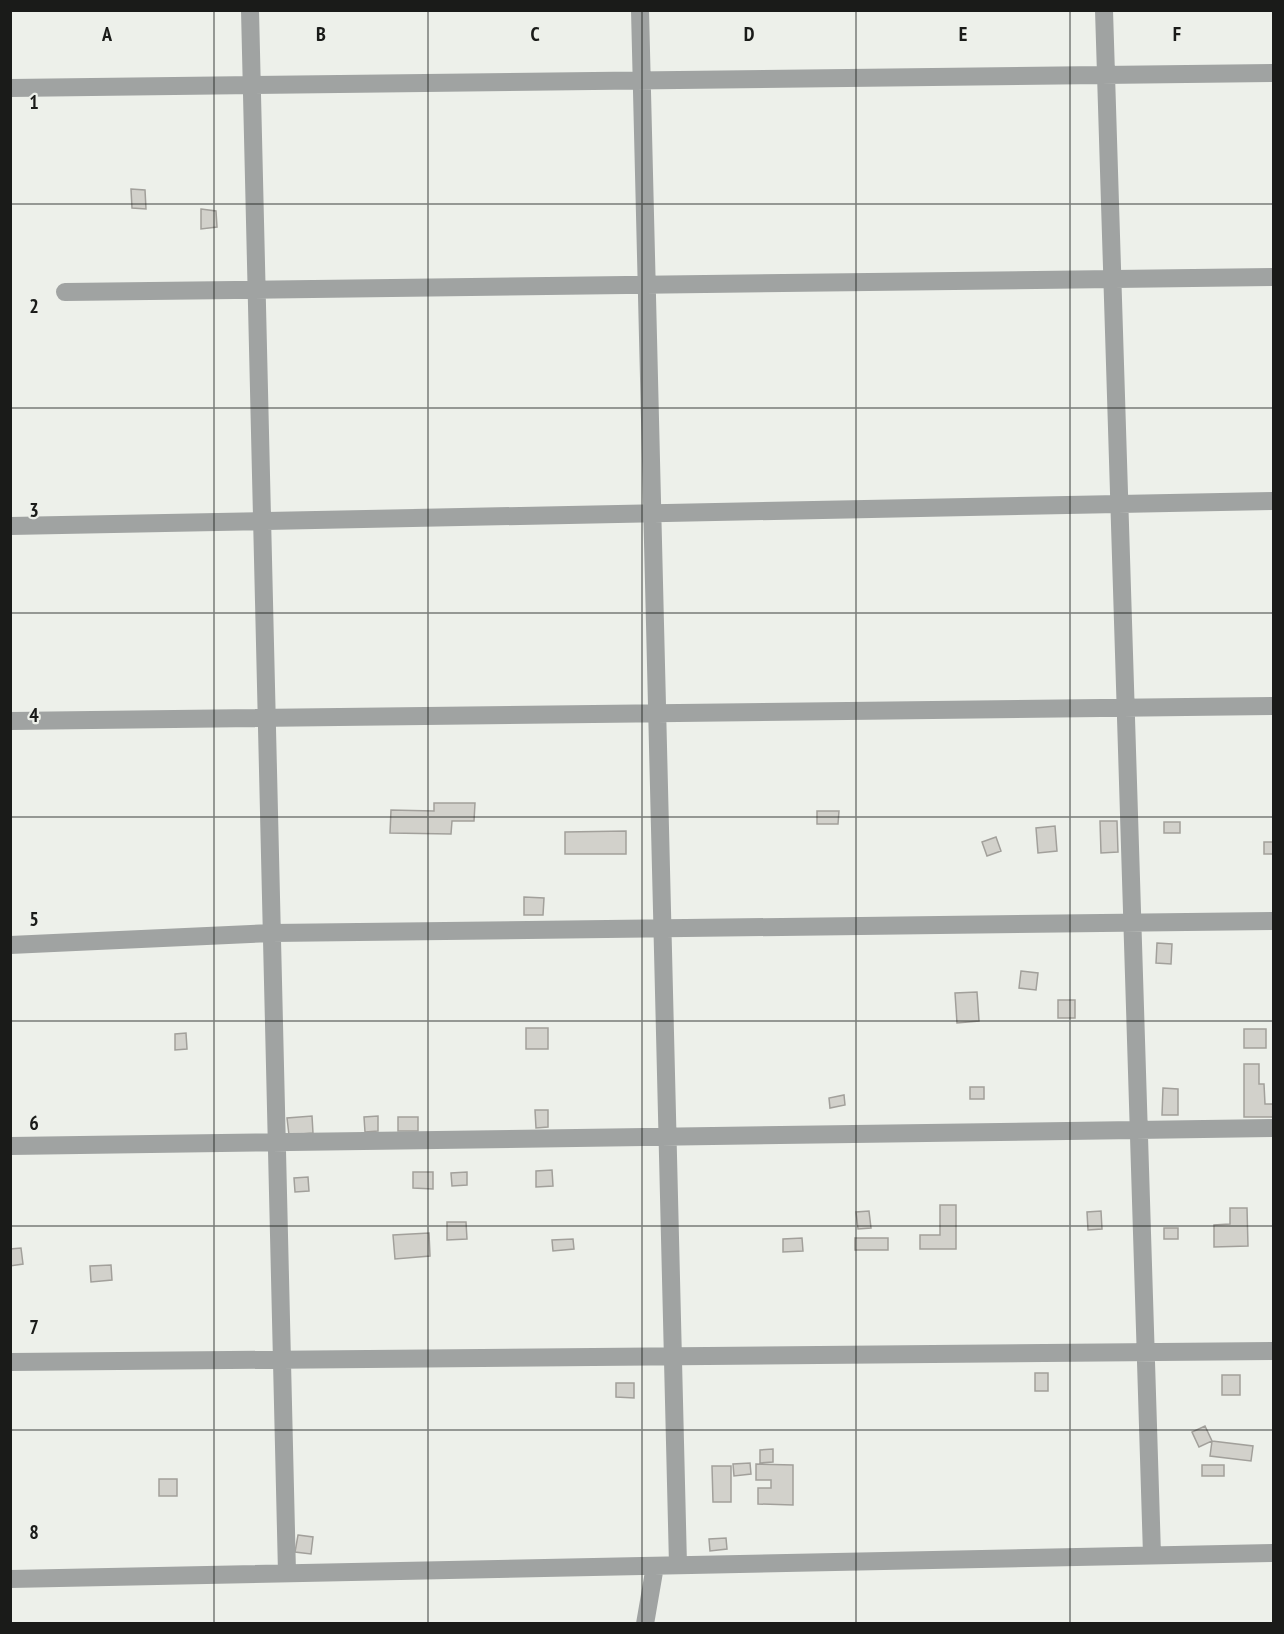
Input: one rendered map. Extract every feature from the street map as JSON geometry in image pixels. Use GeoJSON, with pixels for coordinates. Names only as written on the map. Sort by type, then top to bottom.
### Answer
{"type":"FeatureCollection","features":[{"type":"Feature","properties":{"kind":"street"},"geometry":{"type":"LineString","coordinates":[[250,10],[287,1573]]}},
{"type":"Feature","properties":{"kind":"street"},"geometry":{"type":"LineString","coordinates":[[640,10],[678,1565]]}},
{"type":"Feature","properties":{"kind":"street"},"geometry":{"type":"LineString","coordinates":[[1104,10],[1152,1555]]}},
{"type":"Feature","properties":{"kind":"street"},"geometry":{"type":"LineString","coordinates":[[10,88],[1274,73]]}},
{"type":"Feature","properties":{"kind":"street"},"geometry":{"type":"LineString","coordinates":[[65,292],[1274,277]]}},
{"type":"Feature","properties":{"kind":"street"},"geometry":{"type":"LineString","coordinates":[[10,526],[1274,501]]}},
{"type":"Feature","properties":{"kind":"street"},"geometry":{"type":"LineString","coordinates":[[10,721],[1274,705]]}},
{"type":"Feature","properties":{"kind":"street"},"geometry":{"type":"LineString","coordinates":[[10,945],[272,933],[1274,921]]}},
{"type":"Feature","properties":{"kind":"street"},"geometry":{"type":"LineString","coordinates":[[10,1146],[1274,1128]]}},
{"type":"Feature","properties":{"kind":"street"},"geometry":{"type":"LineString","coordinates":[[10,1362],[1274,1352]]}},
{"type":"Feature","properties":{"kind":"street"},"geometry":{"type":"LineString","coordinates":[[10,1579],[1274,1553]]}},
{"type":"Feature","properties":{"kind":"street"},"geometry":{"type":"LineString","coordinates":[[645,1623],[655,1566]]}},
{"type":"Feature","properties":{"kind":"building"},"geometry":{"type":"Polygon","coordinates":[[[131,189],[145,190],[146,209],[132,208],[131,189]]]}},
{"type":"Feature","properties":{"kind":"building"},"geometry":{"type":"Polygon","coordinates":[[[201,209],[216,211],[217,227],[201,229],[201,209]]]}},
{"type":"Feature","properties":{"kind":"building"},"geometry":{"type":"Polygon","coordinates":[[[434,803],[475,803],[474,821],[452,821],[451,834],[390,833],[391,810],[434,811],[434,803]]]}},
{"type":"Feature","properties":{"kind":"building"},"geometry":{"type":"Polygon","coordinates":[[[817,811],[839,811],[838,824],[817,824],[817,811]]]}},
{"type":"Feature","properties":{"kind":"building"},"geometry":{"type":"Polygon","coordinates":[[[1100,821],[1117,821],[1118,852],[1101,853],[1100,821]]]}},
{"type":"Feature","properties":{"kind":"building"},"geometry":{"type":"Polygon","coordinates":[[[1164,822],[1180,822],[1180,833],[1164,833],[1164,822]]]}},
{"type":"Feature","properties":{"kind":"building"},"geometry":{"type":"Polygon","coordinates":[[[1055,826],[1057,851],[1038,853],[1036,828],[1055,826]]]}},
{"type":"Feature","properties":{"kind":"building"},"geometry":{"type":"Polygon","coordinates":[[[626,831],[626,854],[565,854],[565,832],[626,831]]]}},
{"type":"Feature","properties":{"kind":"building"},"geometry":{"type":"Polygon","coordinates":[[[996,837],[1001,851],[987,856],[982,842],[996,837]]]}},
{"type":"Feature","properties":{"kind":"building"},"geometry":{"type":"Polygon","coordinates":[[[1264,842],[1274,842],[1274,854],[1264,854],[1264,842]]]}},
{"type":"Feature","properties":{"kind":"building"},"geometry":{"type":"Polygon","coordinates":[[[524,897],[544,898],[543,915],[524,915],[524,897]]]}},
{"type":"Feature","properties":{"kind":"building"},"geometry":{"type":"Polygon","coordinates":[[[1157,943],[1172,944],[1171,964],[1156,963],[1157,943]]]}},
{"type":"Feature","properties":{"kind":"building"},"geometry":{"type":"Polygon","coordinates":[[[1021,971],[1038,973],[1036,990],[1019,988],[1021,971]]]}},
{"type":"Feature","properties":{"kind":"building"},"geometry":{"type":"Polygon","coordinates":[[[977,992],[979,1021],[957,1023],[955,993],[977,992]]]}},
{"type":"Feature","properties":{"kind":"building"},"geometry":{"type":"Polygon","coordinates":[[[1058,1000],[1075,1000],[1075,1018],[1058,1018],[1058,1000]]]}},
{"type":"Feature","properties":{"kind":"building"},"geometry":{"type":"Polygon","coordinates":[[[526,1028],[548,1028],[548,1049],[526,1049],[526,1028]]]}},
{"type":"Feature","properties":{"kind":"building"},"geometry":{"type":"Polygon","coordinates":[[[1244,1029],[1266,1029],[1266,1048],[1244,1048],[1244,1029]]]}},
{"type":"Feature","properties":{"kind":"building"},"geometry":{"type":"Polygon","coordinates":[[[186,1033],[187,1049],[175,1050],[175,1034],[186,1033]]]}},
{"type":"Feature","properties":{"kind":"building"},"geometry":{"type":"Polygon","coordinates":[[[1244,1064],[1259,1064],[1259,1084],[1264,1084],[1265,1104],[1274,1104],[1274,1117],[1244,1117],[1244,1064]]]}},
{"type":"Feature","properties":{"kind":"building"},"geometry":{"type":"Polygon","coordinates":[[[970,1087],[984,1087],[984,1099],[970,1099],[970,1087]]]}},
{"type":"Feature","properties":{"kind":"building"},"geometry":{"type":"Polygon","coordinates":[[[1163,1088],[1178,1089],[1178,1115],[1162,1115],[1163,1088]]]}},
{"type":"Feature","properties":{"kind":"building"},"geometry":{"type":"Polygon","coordinates":[[[844,1095],[845,1105],[830,1108],[829,1098],[844,1095]]]}},
{"type":"Feature","properties":{"kind":"building"},"geometry":{"type":"Polygon","coordinates":[[[535,1110],[548,1110],[548,1127],[536,1128],[535,1110]]]}},
{"type":"Feature","properties":{"kind":"building"},"geometry":{"type":"Polygon","coordinates":[[[312,1116],[313,1133],[289,1135],[287,1118],[312,1116]]]}},
{"type":"Feature","properties":{"kind":"building"},"geometry":{"type":"Polygon","coordinates":[[[378,1116],[378,1131],[365,1132],[364,1117],[378,1116]]]}},
{"type":"Feature","properties":{"kind":"building"},"geometry":{"type":"Polygon","coordinates":[[[398,1117],[418,1117],[418,1131],[398,1131],[398,1117]]]}},
{"type":"Feature","properties":{"kind":"building"},"geometry":{"type":"Polygon","coordinates":[[[552,1170],[553,1186],[536,1187],[536,1171],[552,1170]]]}},
{"type":"Feature","properties":{"kind":"building"},"geometry":{"type":"Polygon","coordinates":[[[413,1172],[433,1172],[433,1189],[413,1188],[413,1172]]]}},
{"type":"Feature","properties":{"kind":"building"},"geometry":{"type":"Polygon","coordinates":[[[467,1172],[467,1185],[452,1186],[451,1173],[467,1172]]]}},
{"type":"Feature","properties":{"kind":"building"},"geometry":{"type":"Polygon","coordinates":[[[308,1177],[309,1191],[295,1192],[294,1178],[308,1177]]]}},
{"type":"Feature","properties":{"kind":"building"},"geometry":{"type":"Polygon","coordinates":[[[940,1205],[956,1205],[956,1249],[920,1249],[920,1235],[940,1235],[940,1205]]]}},
{"type":"Feature","properties":{"kind":"building"},"geometry":{"type":"Polygon","coordinates":[[[1230,1208],[1247,1208],[1248,1246],[1214,1247],[1214,1225],[1230,1224],[1230,1208]]]}},
{"type":"Feature","properties":{"kind":"building"},"geometry":{"type":"Polygon","coordinates":[[[869,1211],[871,1228],[858,1229],[856,1212],[869,1211]]]}},
{"type":"Feature","properties":{"kind":"building"},"geometry":{"type":"Polygon","coordinates":[[[1101,1211],[1102,1229],[1088,1230],[1087,1212],[1101,1211]]]}},
{"type":"Feature","properties":{"kind":"building"},"geometry":{"type":"Polygon","coordinates":[[[447,1222],[466,1222],[467,1239],[447,1240],[447,1222]]]}},
{"type":"Feature","properties":{"kind":"building"},"geometry":{"type":"Polygon","coordinates":[[[1164,1228],[1178,1228],[1178,1239],[1164,1239],[1164,1228]]]}},
{"type":"Feature","properties":{"kind":"building"},"geometry":{"type":"Polygon","coordinates":[[[429,1233],[430,1256],[395,1259],[393,1235],[429,1233]]]}},
{"type":"Feature","properties":{"kind":"building"},"geometry":{"type":"Polygon","coordinates":[[[802,1238],[803,1251],[783,1252],[783,1239],[802,1238]]]}},
{"type":"Feature","properties":{"kind":"building"},"geometry":{"type":"Polygon","coordinates":[[[855,1238],[888,1238],[888,1250],[855,1250],[855,1238]]]}},
{"type":"Feature","properties":{"kind":"building"},"geometry":{"type":"Polygon","coordinates":[[[573,1239],[574,1249],[553,1251],[552,1240],[573,1239]]]}},
{"type":"Feature","properties":{"kind":"building"},"geometry":{"type":"Polygon","coordinates":[[[21,1248],[23,1264],[10,1266],[10,1249],[21,1248]]]}},
{"type":"Feature","properties":{"kind":"building"},"geometry":{"type":"Polygon","coordinates":[[[111,1265],[112,1280],[91,1282],[90,1266],[111,1265]]]}},
{"type":"Feature","properties":{"kind":"building"},"geometry":{"type":"Polygon","coordinates":[[[1035,1373],[1048,1373],[1048,1391],[1035,1391],[1035,1373]]]}},
{"type":"Feature","properties":{"kind":"building"},"geometry":{"type":"Polygon","coordinates":[[[1222,1375],[1240,1375],[1240,1395],[1222,1395],[1222,1375]]]}},
{"type":"Feature","properties":{"kind":"building"},"geometry":{"type":"Polygon","coordinates":[[[616,1383],[634,1383],[634,1398],[616,1397],[616,1383]]]}},
{"type":"Feature","properties":{"kind":"building"},"geometry":{"type":"Polygon","coordinates":[[[1205,1426],[1212,1441],[1199,1447],[1192,1432],[1205,1426]]]}},
{"type":"Feature","properties":{"kind":"building"},"geometry":{"type":"Polygon","coordinates":[[[1212,1441],[1253,1446],[1251,1461],[1210,1456],[1212,1441]]]}},
{"type":"Feature","properties":{"kind":"building"},"geometry":{"type":"Polygon","coordinates":[[[773,1449],[773,1462],[760,1463],[760,1450],[773,1449]]]}},
{"type":"Feature","properties":{"kind":"building"},"geometry":{"type":"Polygon","coordinates":[[[750,1463],[751,1474],[734,1476],[733,1464],[750,1463]]]}},
{"type":"Feature","properties":{"kind":"building"},"geometry":{"type":"Polygon","coordinates":[[[756,1464],[793,1465],[793,1505],[758,1504],[758,1488],[771,1488],[771,1480],[756,1480],[756,1464]]]}},
{"type":"Feature","properties":{"kind":"building"},"geometry":{"type":"Polygon","coordinates":[[[1202,1465],[1224,1465],[1224,1476],[1202,1476],[1202,1465]]]}},
{"type":"Feature","properties":{"kind":"building"},"geometry":{"type":"Polygon","coordinates":[[[712,1466],[731,1466],[731,1502],[713,1502],[712,1466]]]}},
{"type":"Feature","properties":{"kind":"building"},"geometry":{"type":"Polygon","coordinates":[[[159,1479],[177,1479],[177,1496],[159,1496],[159,1479]]]}},
{"type":"Feature","properties":{"kind":"building"},"geometry":{"type":"Polygon","coordinates":[[[298,1535],[313,1537],[311,1554],[295,1552],[298,1535]]]}},
{"type":"Feature","properties":{"kind":"building"},"geometry":{"type":"Polygon","coordinates":[[[726,1538],[727,1549],[710,1551],[709,1539],[726,1538]]]}}]}
